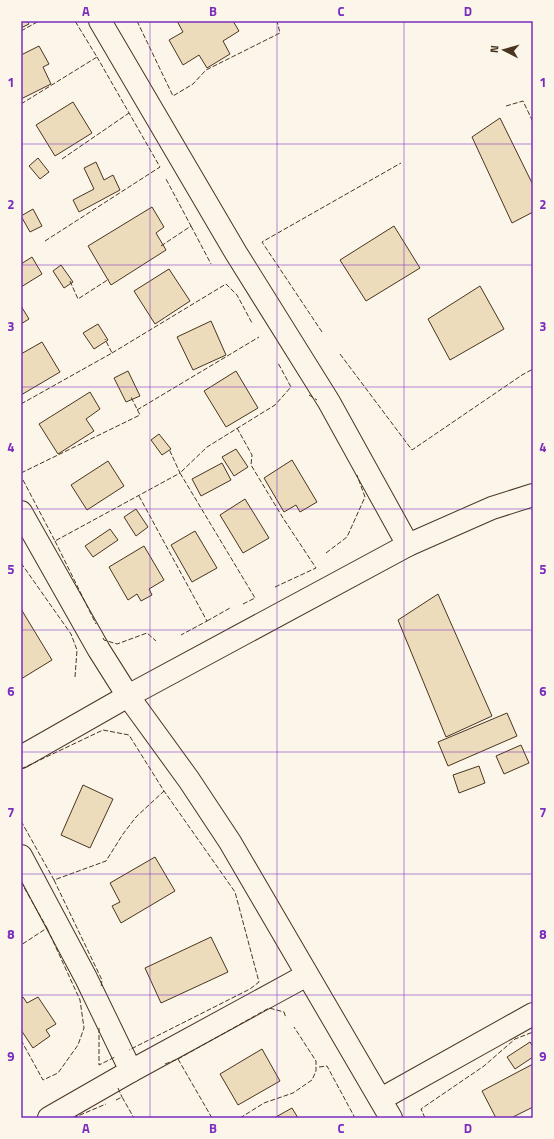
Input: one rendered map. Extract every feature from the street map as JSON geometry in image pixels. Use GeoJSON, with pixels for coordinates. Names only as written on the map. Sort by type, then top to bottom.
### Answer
{"type":"FeatureCollection","features":[{"type":"Feature","properties":{"kind":"street"},"geometry":{"type":"LineString","coordinates":[[100,21],[236,253],[329,402],[408,545]]}},
{"type":"Feature","properties":{"kind":"street"},"geometry":{"type":"LineString","coordinates":[[21,757],[128,696],[408,545],[492,508],[533,494]]}},
{"type":"Feature","properties":{"kind":"street"},"geometry":{"type":"LineString","coordinates":[[21,512],[99,650],[128,696],[189,780],[230,842],[391,1118]]}},
{"type":"Feature","properties":{"kind":"street"},"geometry":{"type":"LineString","coordinates":[[21,856],[86,978],[131,1070]]}},
{"type":"Feature","properties":{"kind":"street"},"geometry":{"type":"LineString","coordinates":[[49,1118],[131,1070],[307,975]]}},
{"type":"Feature","properties":{"kind":"street"},"geometry":{"type":"LineString","coordinates":[[381,1099],[533,1014]]}},
{"type":"Feature","properties":{"kind":"building"},"geometry":{"type":"Polygon","coordinates":[[[21,21],[27,21],[29,24],[21,28],[21,21]]]}},
{"type":"Feature","properties":{"kind":"building"},"geometry":{"type":"Polygon","coordinates":[[[177,21],[233,21],[239,31],[223,41],[230,54],[207,68],[199,55],[183,65],[169,40],[183,32],[177,21]]]}},
{"type":"Feature","properties":{"kind":"building"},"geometry":{"type":"Polygon","coordinates":[[[39,46],[49,64],[43,67],[51,84],[21,99],[21,55],[39,46]]]}},
{"type":"Feature","properties":{"kind":"building"},"geometry":{"type":"Polygon","coordinates":[[[73,102],[92,133],[55,156],[36,125],[73,102]]]}},
{"type":"Feature","properties":{"kind":"building"},"geometry":{"type":"Polygon","coordinates":[[[500,118],[533,185],[533,212],[512,223],[472,137],[500,118]]]}},
{"type":"Feature","properties":{"kind":"building"},"geometry":{"type":"Polygon","coordinates":[[[38,158],[49,172],[40,179],[29,166],[38,158]]]}},
{"type":"Feature","properties":{"kind":"building"},"geometry":{"type":"Polygon","coordinates":[[[96,162],[104,180],[113,175],[120,190],[79,212],[73,200],[94,189],[84,168],[96,162]]]}},
{"type":"Feature","properties":{"kind":"building"},"geometry":{"type":"Polygon","coordinates":[[[152,207],[164,227],[156,233],[166,250],[111,285],[88,246],[152,207]]]}},
{"type":"Feature","properties":{"kind":"building"},"geometry":{"type":"Polygon","coordinates":[[[33,209],[42,226],[30,232],[21,216],[33,209]]]}},
{"type":"Feature","properties":{"kind":"building"},"geometry":{"type":"Polygon","coordinates":[[[394,226],[420,268],[366,301],[340,260],[394,226]]]}},
{"type":"Feature","properties":{"kind":"building"},"geometry":{"type":"Polygon","coordinates":[[[32,257],[42,274],[21,287],[21,264],[32,257]]]}},
{"type":"Feature","properties":{"kind":"building"},"geometry":{"type":"Polygon","coordinates":[[[61,265],[73,282],[64,288],[53,271],[61,265]]]}},
{"type":"Feature","properties":{"kind":"building"},"geometry":{"type":"Polygon","coordinates":[[[169,269],[190,301],[155,324],[134,291],[169,269]]]}},
{"type":"Feature","properties":{"kind":"building"},"geometry":{"type":"Polygon","coordinates":[[[480,286],[504,329],[450,360],[428,319],[480,286]]]}},
{"type":"Feature","properties":{"kind":"building"},"geometry":{"type":"Polygon","coordinates":[[[21,306],[29,319],[21,324],[21,306]]]}},
{"type":"Feature","properties":{"kind":"building"},"geometry":{"type":"Polygon","coordinates":[[[211,321],[226,355],[193,370],[177,337],[211,321]]]}},
{"type":"Feature","properties":{"kind":"building"},"geometry":{"type":"Polygon","coordinates":[[[98,324],[108,340],[94,349],[83,333],[98,324]]]}},
{"type":"Feature","properties":{"kind":"building"},"geometry":{"type":"Polygon","coordinates":[[[42,342],[60,372],[21,395],[21,354],[42,342]]]}},
{"type":"Feature","properties":{"kind":"building"},"geometry":{"type":"Polygon","coordinates":[[[128,371],[140,396],[126,402],[114,378],[128,371]]]}},
{"type":"Feature","properties":{"kind":"building"},"geometry":{"type":"Polygon","coordinates":[[[236,371],[258,408],[226,427],[204,391],[236,371]]]}},
{"type":"Feature","properties":{"kind":"building"},"geometry":{"type":"Polygon","coordinates":[[[90,392],[100,409],[86,419],[94,431],[58,454],[39,424],[90,392]]]}},
{"type":"Feature","properties":{"kind":"building"},"geometry":{"type":"Polygon","coordinates":[[[159,434],[171,449],[162,455],[151,440],[159,434]]]}},
{"type":"Feature","properties":{"kind":"building"},"geometry":{"type":"Polygon","coordinates":[[[236,449],[248,467],[234,476],[222,457],[236,449]]]}},
{"type":"Feature","properties":{"kind":"building"},"geometry":{"type":"Polygon","coordinates":[[[292,460],[317,502],[300,512],[296,505],[284,512],[264,478],[292,460]]]}},
{"type":"Feature","properties":{"kind":"building"},"geometry":{"type":"Polygon","coordinates":[[[108,461],[124,486],[87,510],[71,485],[108,461]]]}},
{"type":"Feature","properties":{"kind":"building"},"geometry":{"type":"Polygon","coordinates":[[[222,463],[231,480],[201,496],[192,479],[222,463]]]}},
{"type":"Feature","properties":{"kind":"building"},"geometry":{"type":"Polygon","coordinates":[[[245,499],[269,538],[243,553],[220,515],[245,499]]]}},
{"type":"Feature","properties":{"kind":"building"},"geometry":{"type":"Polygon","coordinates":[[[136,509],[148,527],[136,536],[124,517],[136,509]]]}},
{"type":"Feature","properties":{"kind":"building"},"geometry":{"type":"Polygon","coordinates":[[[110,529],[118,540],[93,557],[85,546],[110,529]]]}},
{"type":"Feature","properties":{"kind":"building"},"geometry":{"type":"Polygon","coordinates":[[[195,531],[217,568],[192,582],[171,545],[195,531]]]}},
{"type":"Feature","properties":{"kind":"building"},"geometry":{"type":"Polygon","coordinates":[[[144,546],[164,580],[149,589],[152,595],[141,601],[137,594],[128,600],[109,567],[144,546]]]}},
{"type":"Feature","properties":{"kind":"building"},"geometry":{"type":"Polygon","coordinates":[[[438,594],[492,716],[446,737],[398,620],[438,594]]]}},
{"type":"Feature","properties":{"kind":"building"},"geometry":{"type":"Polygon","coordinates":[[[21,609],[52,660],[21,679],[21,609]]]}},
{"type":"Feature","properties":{"kind":"building"},"geometry":{"type":"Polygon","coordinates":[[[507,713],[517,736],[448,766],[438,742],[507,713]]]}},
{"type":"Feature","properties":{"kind":"building"},"geometry":{"type":"Polygon","coordinates":[[[521,745],[529,763],[504,774],[496,756],[521,745]]]}},
{"type":"Feature","properties":{"kind":"building"},"geometry":{"type":"Polygon","coordinates":[[[479,766],[485,783],[459,793],[453,775],[479,766]]]}},
{"type":"Feature","properties":{"kind":"building"},"geometry":{"type":"Polygon","coordinates":[[[83,785],[113,799],[90,848],[61,835],[83,785]]]}},
{"type":"Feature","properties":{"kind":"building"},"geometry":{"type":"Polygon","coordinates":[[[155,857],[175,891],[121,923],[112,906],[120,902],[110,883],[155,857]]]}},
{"type":"Feature","properties":{"kind":"building"},"geometry":{"type":"Polygon","coordinates":[[[211,937],[228,972],[161,1003],[145,968],[211,937]]]}},
{"type":"Feature","properties":{"kind":"building"},"geometry":{"type":"Polygon","coordinates":[[[23,997],[27,1003],[38,997],[56,1024],[46,1030],[50,1036],[33,1048],[21,1030],[21,999],[23,997]]]}},
{"type":"Feature","properties":{"kind":"building"},"geometry":{"type":"Polygon","coordinates":[[[530,1042],[533,1047],[533,1057],[515,1069],[507,1057],[530,1042]]]}},
{"type":"Feature","properties":{"kind":"building"},"geometry":{"type":"Polygon","coordinates":[[[262,1049],[280,1081],[238,1105],[220,1074],[262,1049]]]}},
{"type":"Feature","properties":{"kind":"building"},"geometry":{"type":"Polygon","coordinates":[[[533,1064],[533,1107],[511,1118],[496,1118],[482,1091],[533,1064]]]}},
{"type":"Feature","properties":{"kind":"building"},"geometry":{"type":"Polygon","coordinates":[[[292,1108],[298,1118],[274,1118],[292,1108]]]}},
{"type":"Feature","properties":{"kind":"fence"},"geometry":{"type":"LineString","coordinates":[[21,31],[39,21]]}},
{"type":"Feature","properties":{"kind":"fence"},"geometry":{"type":"LineString","coordinates":[[21,104],[97,57],[75,21]]}},
{"type":"Feature","properties":{"kind":"fence"},"geometry":{"type":"LineString","coordinates":[[137,21],[173,96],[193,84],[206,70],[280,33],[277,21]]}},
{"type":"Feature","properties":{"kind":"fence"},"geometry":{"type":"LineString","coordinates":[[45,241],[160,167],[97,57]]}},
{"type":"Feature","properties":{"kind":"fence"},"geometry":{"type":"LineString","coordinates":[[506,106],[523,101],[533,122]]}},
{"type":"Feature","properties":{"kind":"fence"},"geometry":{"type":"LineString","coordinates":[[62,159],[129,113]]}},
{"type":"Feature","properties":{"kind":"fence"},"geometry":{"type":"LineString","coordinates":[[322,332],[262,242],[401,163]]}},
{"type":"Feature","properties":{"kind":"fence"},"geometry":{"type":"LineString","coordinates":[[161,246],[191,226],[166,179]]}},
{"type":"Feature","properties":{"kind":"fence"},"geometry":{"type":"LineString","coordinates":[[191,226],[211,264]]}},
{"type":"Feature","properties":{"kind":"fence"},"geometry":{"type":"LineString","coordinates":[[70,281],[78,299],[109,279]]}},
{"type":"Feature","properties":{"kind":"fence"},"geometry":{"type":"LineString","coordinates":[[112,353],[226,284],[237,295],[252,323]]}},
{"type":"Feature","properties":{"kind":"fence"},"geometry":{"type":"LineString","coordinates":[[137,410],[259,337]]}},
{"type":"Feature","properties":{"kind":"fence"},"geometry":{"type":"LineString","coordinates":[[21,404],[112,353],[105,339]]}},
{"type":"Feature","properties":{"kind":"fence"},"geometry":{"type":"LineString","coordinates":[[340,354],[412,450],[533,369]]}},
{"type":"Feature","properties":{"kind":"fence"},"geometry":{"type":"LineString","coordinates":[[243,604],[255,598],[180,473],[207,447],[275,405],[291,387],[278,363]]}},
{"type":"Feature","properties":{"kind":"fence"},"geometry":{"type":"LineString","coordinates":[[309,395],[317,400]]}},
{"type":"Feature","properties":{"kind":"fence"},"geometry":{"type":"LineString","coordinates":[[21,473],[140,415],[131,397]]}},
{"type":"Feature","properties":{"kind":"fence"},"geometry":{"type":"LineString","coordinates":[[237,428],[252,455],[251,465],[283,518],[316,568],[275,587]]}},
{"type":"Feature","properties":{"kind":"fence"},"geometry":{"type":"LineString","coordinates":[[23,480],[55,541],[180,473],[169,449]]}},
{"type":"Feature","properties":{"kind":"fence"},"geometry":{"type":"LineString","coordinates":[[326,553],[347,537],[365,497],[357,475]]}},
{"type":"Feature","properties":{"kind":"fence"},"geometry":{"type":"LineString","coordinates":[[139,496],[207,621],[181,635]]}},
{"type":"Feature","properties":{"kind":"fence"},"geometry":{"type":"LineString","coordinates":[[55,541],[96,624]]}},
{"type":"Feature","properties":{"kind":"fence"},"geometry":{"type":"LineString","coordinates":[[21,563],[71,634],[77,650],[75,677]]}},
{"type":"Feature","properties":{"kind":"fence"},"geometry":{"type":"LineString","coordinates":[[207,621],[230,608]]}},
{"type":"Feature","properties":{"kind":"fence"},"geometry":{"type":"LineString","coordinates":[[103,638],[104,640],[117,644],[147,633],[156,641]]}},
{"type":"Feature","properties":{"kind":"fence"},"geometry":{"type":"LineString","coordinates":[[21,769],[103,730],[129,735],[164,791],[235,892],[259,982],[250,989],[129,1050]]}},
{"type":"Feature","properties":{"kind":"fence"},"geometry":{"type":"LineString","coordinates":[[21,821],[54,880],[106,861],[136,817],[164,791]]}},
{"type":"Feature","properties":{"kind":"fence"},"geometry":{"type":"LineString","coordinates":[[54,880],[102,980],[101,988]]}},
{"type":"Feature","properties":{"kind":"fence"},"geometry":{"type":"LineString","coordinates":[[21,882],[47,928],[21,945]]}},
{"type":"Feature","properties":{"kind":"fence"},"geometry":{"type":"LineString","coordinates":[[21,1040],[43,1080],[58,1073],[78,1045],[84,1028],[80,1000],[47,928]]}},
{"type":"Feature","properties":{"kind":"fence"},"geometry":{"type":"LineString","coordinates":[[178,1059],[269,1008],[284,1012],[286,1018]]}},
{"type":"Feature","properties":{"kind":"fence"},"geometry":{"type":"LineString","coordinates":[[240,1118],[264,1103],[293,1093],[312,1080],[316,1071],[316,1061],[294,1027]]}},
{"type":"Feature","properties":{"kind":"fence"},"geometry":{"type":"LineString","coordinates":[[99,1028],[99,1065],[115,1057]]}},
{"type":"Feature","properties":{"kind":"fence"},"geometry":{"type":"LineString","coordinates":[[425,1118],[421,1109],[484,1066],[515,1039],[533,1032]]}},
{"type":"Feature","properties":{"kind":"fence"},"geometry":{"type":"LineString","coordinates":[[165,1064],[178,1059],[212,1118]]}},
{"type":"Feature","properties":{"kind":"fence"},"geometry":{"type":"LineString","coordinates":[[319,1067],[327,1066],[355,1118]]}},
{"type":"Feature","properties":{"kind":"fence"},"geometry":{"type":"LineString","coordinates":[[118,1088],[122,1097]]}},
{"type":"Feature","properties":{"kind":"fence"},"geometry":{"type":"LineString","coordinates":[[116,1100],[122,1097],[134,1118]]}},
{"type":"Feature","properties":{"kind":"fence"},"geometry":{"type":"LineString","coordinates":[[73,1118],[106,1104]]}}]}
